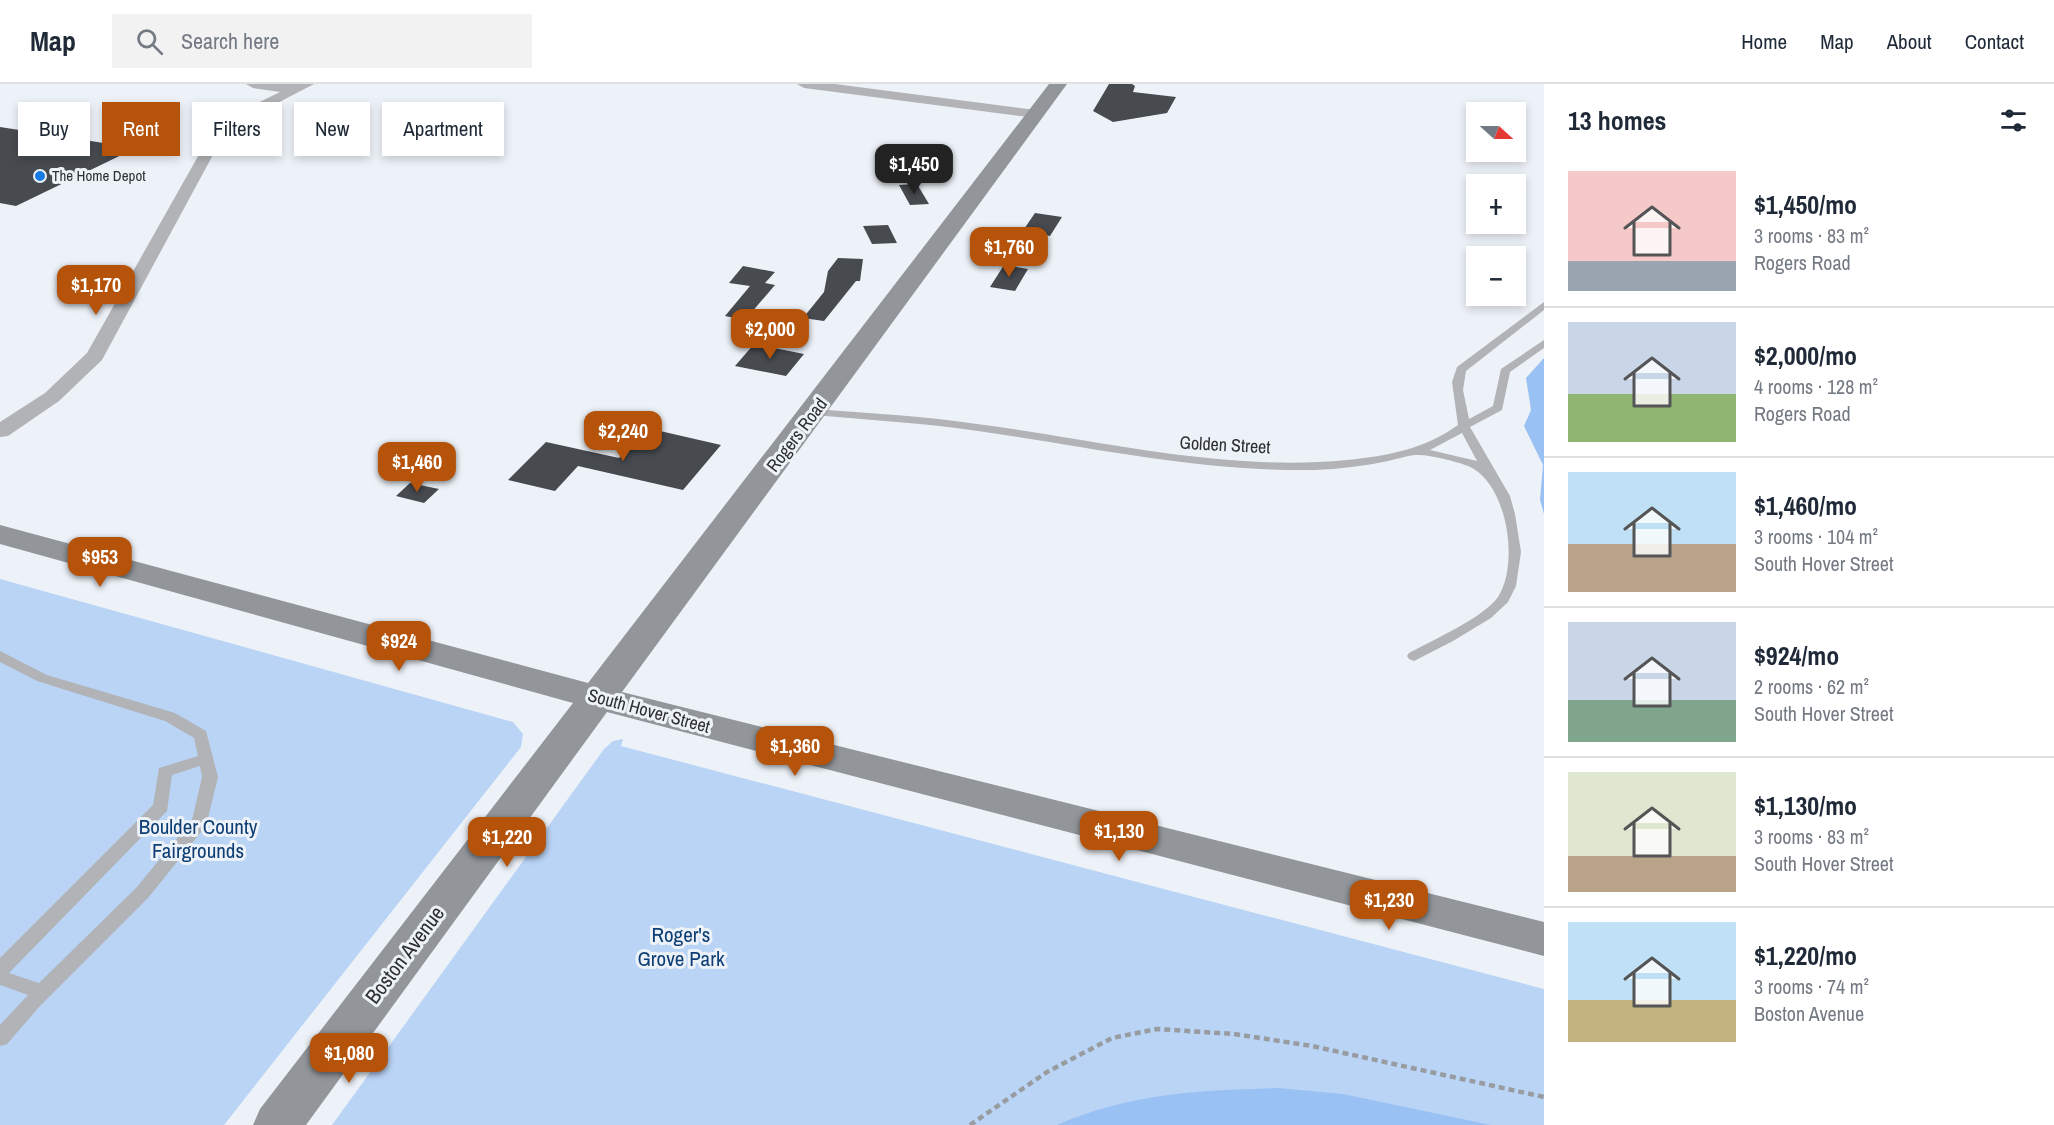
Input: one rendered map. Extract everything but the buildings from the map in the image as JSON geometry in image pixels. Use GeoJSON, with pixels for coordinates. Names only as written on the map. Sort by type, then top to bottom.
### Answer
{"type":"FeatureCollection","features":[{"type":"Feature","properties":{"kind":"street"},"geometry":{"type":"LineString","coordinates":[[253,84],[301,87]]}},
{"type":"Feature","properties":{"kind":"street"},"geometry":{"type":"LineString","coordinates":[[804,84],[1035,114]]}},
{"type":"Feature","properties":{"kind":"street"},"geometry":{"type":"LineString","coordinates":[[929,100],[944,84]]}},
{"type":"Feature","properties":{"kind":"street","name":"Rogers Road"},"geometry":{"type":"LineString","coordinates":[[599,698],[1058,84]]}},
{"type":"Feature","properties":{"kind":"street"},"geometry":{"type":"LineString","coordinates":[[0,431],[52,397],[95,356],[215,138],[242,116],[301,87]]}},
{"type":"Feature","properties":{"kind":"street","name":"South Hover Street"},"geometry":{"type":"LineString","coordinates":[[0,534],[599,698],[1544,939]]}},
{"type":"Feature","properties":{"kind":"street","name":"Boston Avenue"},"geometry":{"type":"LineString","coordinates":[[277,1125],[599,698]]}},
{"type":"Feature","properties":{"kind":"lane"},"geometry":{"type":"LineString","coordinates":[[1414,656],[1486,614],[1500,603],[1508,589],[1513,570],[1514,542],[1502,493],[1489,474],[1464,426],[1457,379],[1461,369],[1544,305]]}},
{"type":"Feature","properties":{"kind":"lane","name":"Golden Street"},"geometry":{"type":"LineString","coordinates":[[814,412],[974,427],[1212,465],[1335,465],[1420,452],[1445,441],[1464,426],[1494,412],[1500,404],[1501,382],[1505,371],[1544,343]]}},
{"type":"Feature","properties":{"kind":"lane"},"geometry":{"type":"LineString","coordinates":[[1420,452],[1467,461],[1489,474]]}},
{"type":"Feature","properties":{"kind":"lane"},"geometry":{"type":"LineString","coordinates":[[0,656],[42,678],[170,717],[201,735],[210,777],[200,822],[142,894],[42,992],[0,1038]]}},
{"type":"Feature","properties":{"kind":"lane"},"geometry":{"type":"LineString","coordinates":[[0,970],[161,807],[165,772],[206,759]]}},
{"type":"Feature","properties":{"kind":"lane"},"geometry":{"type":"LineString","coordinates":[[0,977],[42,992]]}},
{"type":"Feature","properties":{"kind":"path"},"geometry":{"type":"LineString","coordinates":[[970,1125],[1047,1072],[1112,1038],[1157,1029],[1234,1034],[1312,1046],[1544,1097]]}},
{"type":"Feature","properties":{"kind":"green space","name":"Boulder County Fairgrounds"},"geometry":{"type":"Polygon","coordinates":[[[0,579],[513,722],[523,734],[521,747],[224,1125],[0,1125],[0,579]]]}},
{"type":"Feature","properties":{"kind":"green space","name":"Roger's Grove Park"},"geometry":{"type":"Polygon","coordinates":[[[623,739],[621,746],[1544,989],[1544,1125],[332,1125],[604,749],[613,741],[623,739]]]}},
{"type":"Feature","properties":{"kind":"shaded area"},"geometry":{"type":"Polygon","coordinates":[[[1544,358],[1544,514],[1540,500],[1543,465],[1524,426],[1531,410],[1526,378],[1544,358]]]}},
{"type":"Feature","properties":{"kind":"shaded area"},"geometry":{"type":"Polygon","coordinates":[[[1278,1088],[1343,1094],[1491,1125],[1057,1125],[1111,1106],[1166,1095],[1278,1088]]]}},
{"type":"Feature","properties":{"kind":"place","name":"The Home Depot"},"geometry":{"type":"Point","coordinates":[40,176]}}]}
